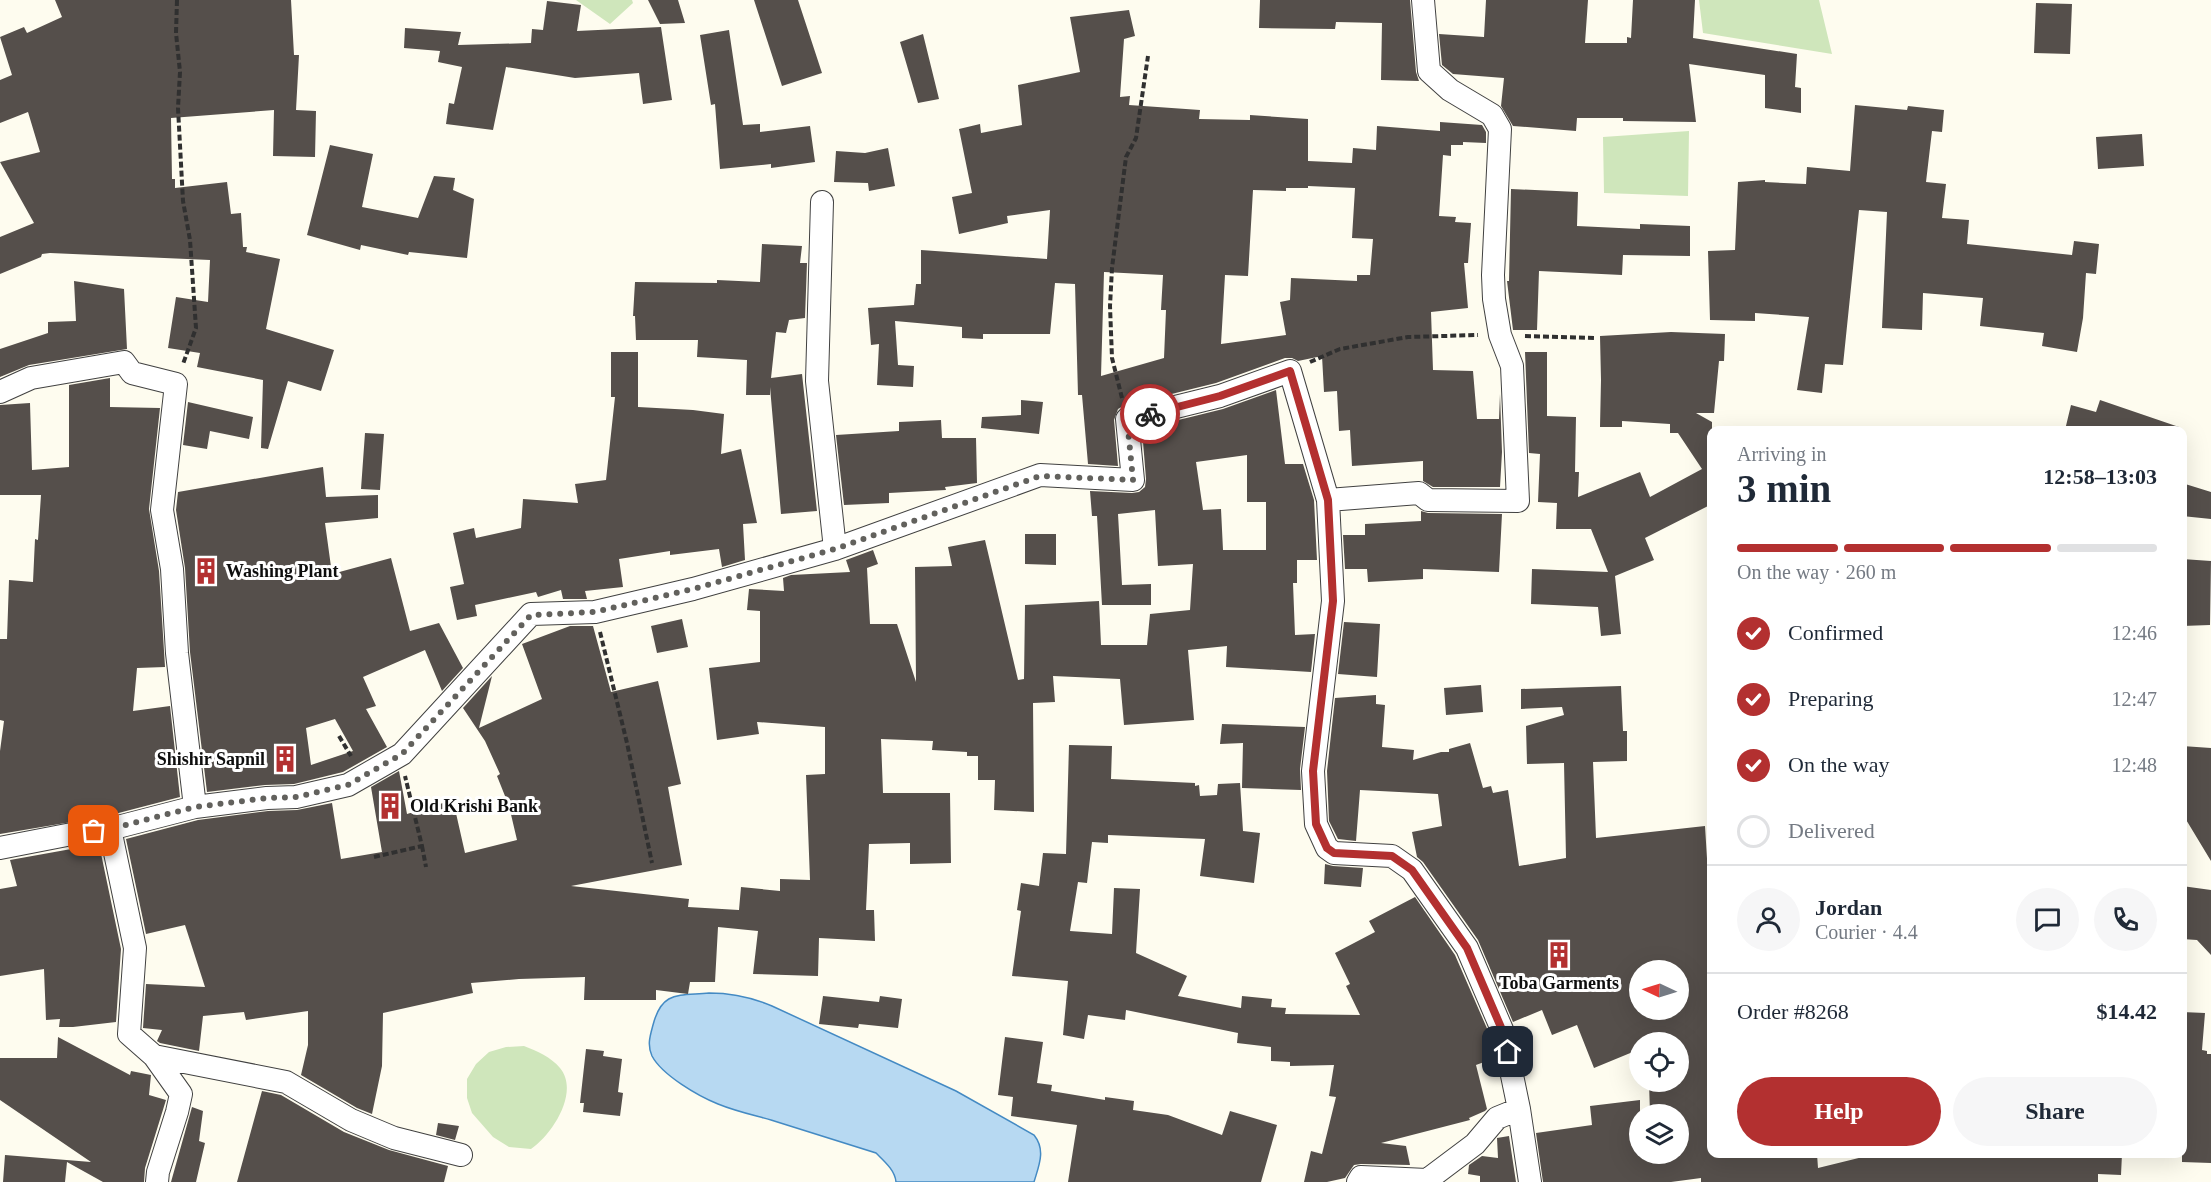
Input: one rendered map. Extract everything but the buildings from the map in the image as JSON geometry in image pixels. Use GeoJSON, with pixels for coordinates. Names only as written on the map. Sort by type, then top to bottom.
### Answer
{"type":"FeatureCollection","features":[{"type":"Feature","properties":{"kind":"street"},"geometry":{"type":"LineString","coordinates":[[1328,500],[1419,494],[1428,500],[1518,501],[1512,366],[1500,335],[1494,298],[1493,275],[1500,129],[1492,115],[1449,90],[1429,71],[1423,0]]}},
{"type":"Feature","properties":{"kind":"street"},"geometry":{"type":"LineString","coordinates":[[822,202],[816,381],[835,549]]}},
{"type":"Feature","properties":{"kind":"street"},"geometry":{"type":"LineString","coordinates":[[0,392],[31,378],[124,362],[132,373],[176,384],[162,510],[172,569],[177,653],[195,807]]}},
{"type":"Feature","properties":{"kind":"street"},"geometry":{"type":"LineString","coordinates":[[0,848],[110,829],[195,807],[267,798],[296,797],[348,785],[399,755],[531,615],[595,612],[693,589],[835,549],[1040,476],[1133,480],[1127,419],[1220,396],[1290,371],[1328,500],[1333,601],[1313,771],[1316,824],[1327,848],[1334,853],[1392,856],[1412,870],[1467,948],[1503,1032],[1519,1109],[1530,1182]]}},
{"type":"Feature","properties":{"kind":"street"},"geometry":{"type":"LineString","coordinates":[[110,829],[135,948],[129,1034],[154,1056],[181,1094],[157,1182]]}},
{"type":"Feature","properties":{"kind":"street"},"geometry":{"type":"LineString","coordinates":[[154,1056],[285,1082],[351,1120],[394,1138],[461,1155]]}},
{"type":"Feature","properties":{"kind":"street"},"geometry":{"type":"LineString","coordinates":[[1358,1182],[1362,1177],[1427,1181],[1475,1144],[1497,1118],[1519,1109]]}},
{"type":"Feature","properties":{"kind":"path"},"geometry":{"type":"LineString","coordinates":[[176,384],[196,328],[190,240],[182,191],[178,108],[180,72],[176,33],[177,0]]}},
{"type":"Feature","properties":{"kind":"path"},"geometry":{"type":"LineString","coordinates":[[1127,419],[1112,358],[1110,306],[1126,157],[1136,138],[1148,56]]}},
{"type":"Feature","properties":{"kind":"path"},"geometry":{"type":"LineString","coordinates":[[1290,371],[1340,349],[1408,336],[1500,335],[1594,338]]}},
{"type":"Feature","properties":{"kind":"path"},"geometry":{"type":"LineString","coordinates":[[595,612],[627,743],[652,863]]}},
{"type":"Feature","properties":{"kind":"path"},"geometry":{"type":"LineString","coordinates":[[399,755],[426,867]]}},
{"type":"Feature","properties":{"kind":"path"},"geometry":{"type":"LineString","coordinates":[[374,857],[422,846]]}},
{"type":"Feature","properties":{"kind":"green space"},"geometry":{"type":"Polygon","coordinates":[[[576,0],[632,0],[633,3],[610,24],[576,0]]]}},
{"type":"Feature","properties":{"kind":"green space"},"geometry":{"type":"Polygon","coordinates":[[[1699,0],[1819,0],[1832,54],[1703,33],[1699,0]]]}},
{"type":"Feature","properties":{"kind":"green space"},"geometry":{"type":"Polygon","coordinates":[[[1689,131],[1688,196],[1604,193],[1603,137],[1689,131]]]}},
{"type":"Feature","properties":{"kind":"green space"},"geometry":{"type":"Polygon","coordinates":[[[524,1046],[544,1055],[560,1068],[567,1089],[555,1124],[531,1149],[509,1147],[493,1137],[472,1113],[467,1098],[467,1079],[476,1064],[489,1052],[506,1047],[524,1046]]]}},
{"type":"Feature","properties":{"kind":"water"},"geometry":{"type":"Polygon","coordinates":[[[709,993],[741,996],[772,1006],[956,1091],[1034,1135],[1041,1152],[1034,1182],[896,1182],[891,1170],[876,1153],[731,1109],[691,1090],[657,1063],[650,1052],[650,1037],[657,1014],[667,1000],[680,995],[709,993]]]}},
{"type":"Feature","properties":{"kind":"way so far"},"geometry":{"type":"LineString","coordinates":[[94,831],[195,807],[267,798],[296,797],[348,785],[402,754],[531,615],[595,612],[693,589],[835,549],[1040,476],[1133,480],[1127,419],[1150,414]]}},
{"type":"Feature","properties":{"kind":"place","name":"Washing Plant"},"geometry":{"type":"Point","coordinates":[206,571]}},
{"type":"Feature","properties":{"kind":"place","name":"Shishir Sapnil"},"geometry":{"type":"Point","coordinates":[285,759]}},
{"type":"Feature","properties":{"kind":"place","name":"Old Krishi Bank"},"geometry":{"type":"Point","coordinates":[390,806]}},
{"type":"Feature","properties":{"kind":"place","name":"Toba Garments"},"geometry":{"type":"Point","coordinates":[1559,955]}},
{"type":"Feature","properties":{"kind":"route"},"geometry":{"type":"LineString","coordinates":[[1150,414],[1220,396],[1290,371],[1328,500],[1333,601],[1313,771],[1316,824],[1322,840],[1334,853],[1392,856],[1412,870],[1467,948],[1503,1032],[1508,1052]]}}]}
